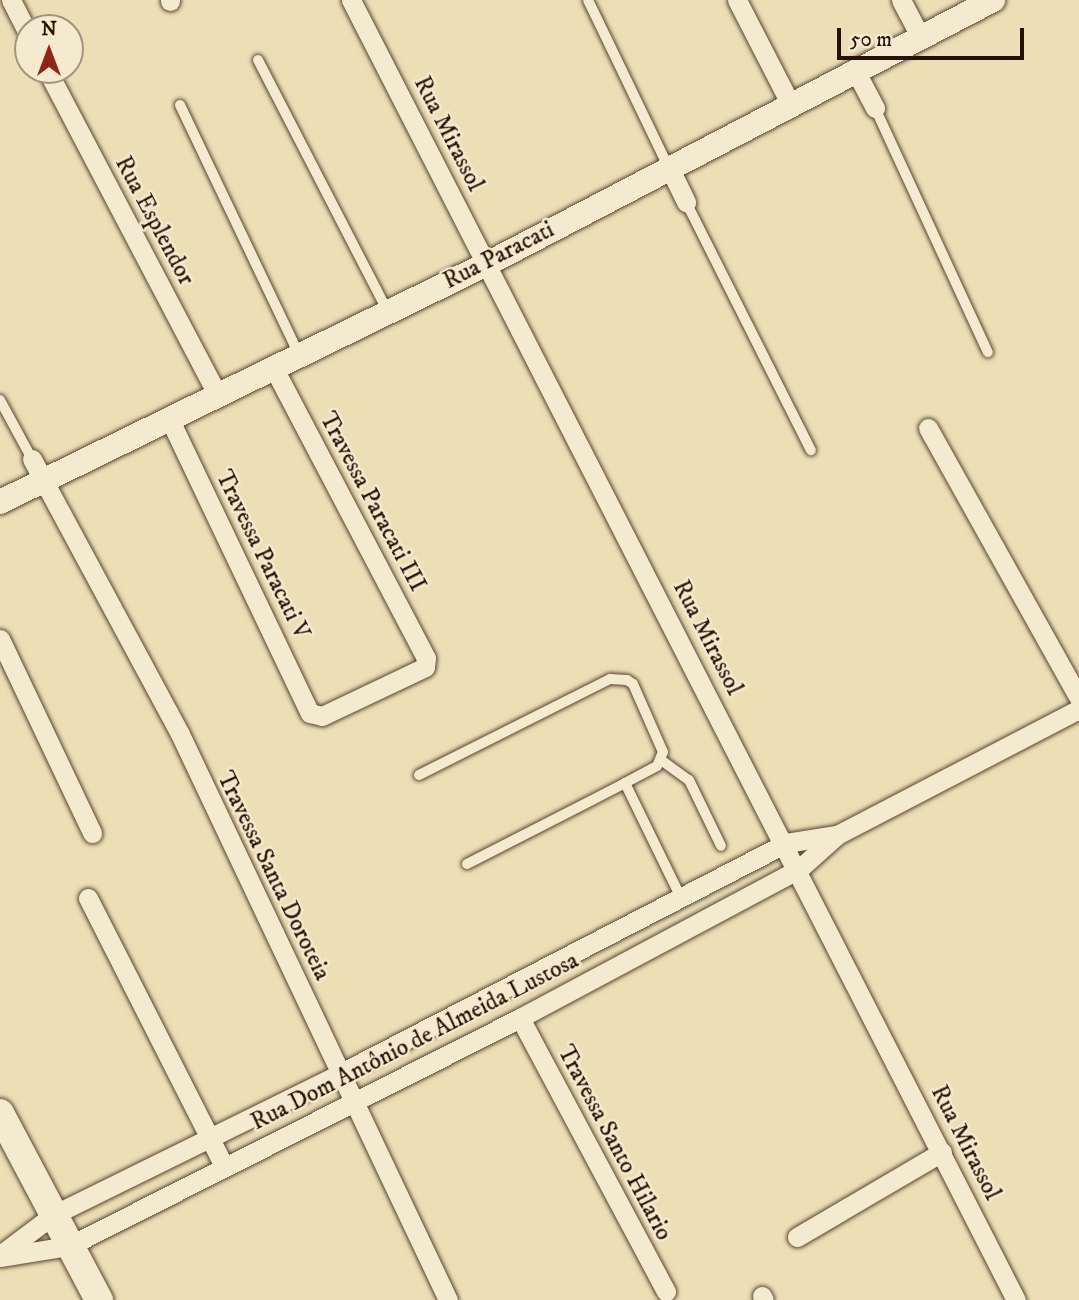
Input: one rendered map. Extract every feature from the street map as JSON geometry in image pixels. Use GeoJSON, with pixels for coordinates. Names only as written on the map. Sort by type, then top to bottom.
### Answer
{"type":"FeatureCollection","features":[{"type":"Feature","properties":{"kind":"main road"},"geometry":{"type":"LineString","coordinates":[[0,1113],[99,1300]]}},
{"type":"Feature","properties":{"kind":"street","name":"Rua Mirassol"},"geometry":{"type":"LineString","coordinates":[[351,0],[786,843],[1016,1300]]}},
{"type":"Feature","properties":{"kind":"street"},"geometry":{"type":"LineString","coordinates":[[737,0],[790,103]]}},
{"type":"Feature","properties":{"kind":"street"},"geometry":{"type":"LineString","coordinates":[[901,0],[920,36]]}},
{"type":"Feature","properties":{"kind":"street","name":"Rua Paracati"},"geometry":{"type":"LineString","coordinates":[[0,502],[37,469],[169,418],[300,356],[487,264],[790,103],[993,0]]}},
{"type":"Feature","properties":{"kind":"street"},"geometry":{"type":"LineString","coordinates":[[855,70],[875,108]]}},
{"type":"Feature","properties":{"kind":"street","name":"Rua Esplendor"},"geometry":{"type":"LineString","coordinates":[[54,84],[217,394]]}},
{"type":"Feature","properties":{"kind":"street"},"geometry":{"type":"LineString","coordinates":[[670,169],[686,202]]}},
{"type":"Feature","properties":{"kind":"street","name":"Travessa Paracati III"},"geometry":{"type":"LineString","coordinates":[[274,368],[426,659],[425,667],[322,716],[310,713]]}},
{"type":"Feature","properties":{"kind":"street","name":"Travessa Paracati V"},"geometry":{"type":"LineString","coordinates":[[169,418],[310,713]]}},
{"type":"Feature","properties":{"kind":"street"},"geometry":{"type":"LineString","coordinates":[[928,428],[1079,698]]}},
{"type":"Feature","properties":{"kind":"street","name":"Travessa Santa Doroteia"},"geometry":{"type":"LineString","coordinates":[[37,469],[180,734],[448,1300]]}},
{"type":"Feature","properties":{"kind":"street"},"geometry":{"type":"LineString","coordinates":[[0,639],[93,833]]}},
{"type":"Feature","properties":{"kind":"street","name":"Rua Dom Antônio de Almeida Lustosa"},"geometry":{"type":"LineString","coordinates":[[0,1256],[69,1246],[520,1018],[799,869],[837,835],[1079,709]]}},
{"type":"Feature","properties":{"kind":"street","name":"Rua Dom Antônio de Almeida Lustosa"},"geometry":{"type":"LineString","coordinates":[[0,1256],[53,1215],[341,1073],[786,843],[837,835]]}},
{"type":"Feature","properties":{"kind":"street"},"geometry":{"type":"LineString","coordinates":[[88,898],[224,1166]]}},
{"type":"Feature","properties":{"kind":"street","name":"Travessa Santo Hilario"},"geometry":{"type":"LineString","coordinates":[[520,1018],[666,1291]]}},
{"type":"Feature","properties":{"kind":"street"},"geometry":{"type":"LineString","coordinates":[[797,1237],[942,1152]]}},
{"type":"Feature","properties":{"kind":"lane"},"geometry":{"type":"LineString","coordinates":[[588,0],[670,169]]}},
{"type":"Feature","properties":{"kind":"lane"},"geometry":{"type":"LineString","coordinates":[[258,60],[387,311]]}},
{"type":"Feature","properties":{"kind":"lane"},"geometry":{"type":"LineString","coordinates":[[180,105],[300,356]]}},
{"type":"Feature","properties":{"kind":"lane"},"geometry":{"type":"LineString","coordinates":[[875,108],[988,352]]}},
{"type":"Feature","properties":{"kind":"lane"},"geometry":{"type":"LineString","coordinates":[[686,202],[811,450]]}},
{"type":"Feature","properties":{"kind":"lane"},"geometry":{"type":"LineString","coordinates":[[0,400],[37,469]]}},
{"type":"Feature","properties":{"kind":"lane"},"geometry":{"type":"LineString","coordinates":[[419,775],[610,679],[633,684],[661,744],[662,760],[689,780],[721,846]]}},
{"type":"Feature","properties":{"kind":"lane"},"geometry":{"type":"LineString","coordinates":[[467,864],[625,783],[662,760]]}},
{"type":"Feature","properties":{"kind":"lane"},"geometry":{"type":"LineString","coordinates":[[625,783],[681,898]]}}]}
